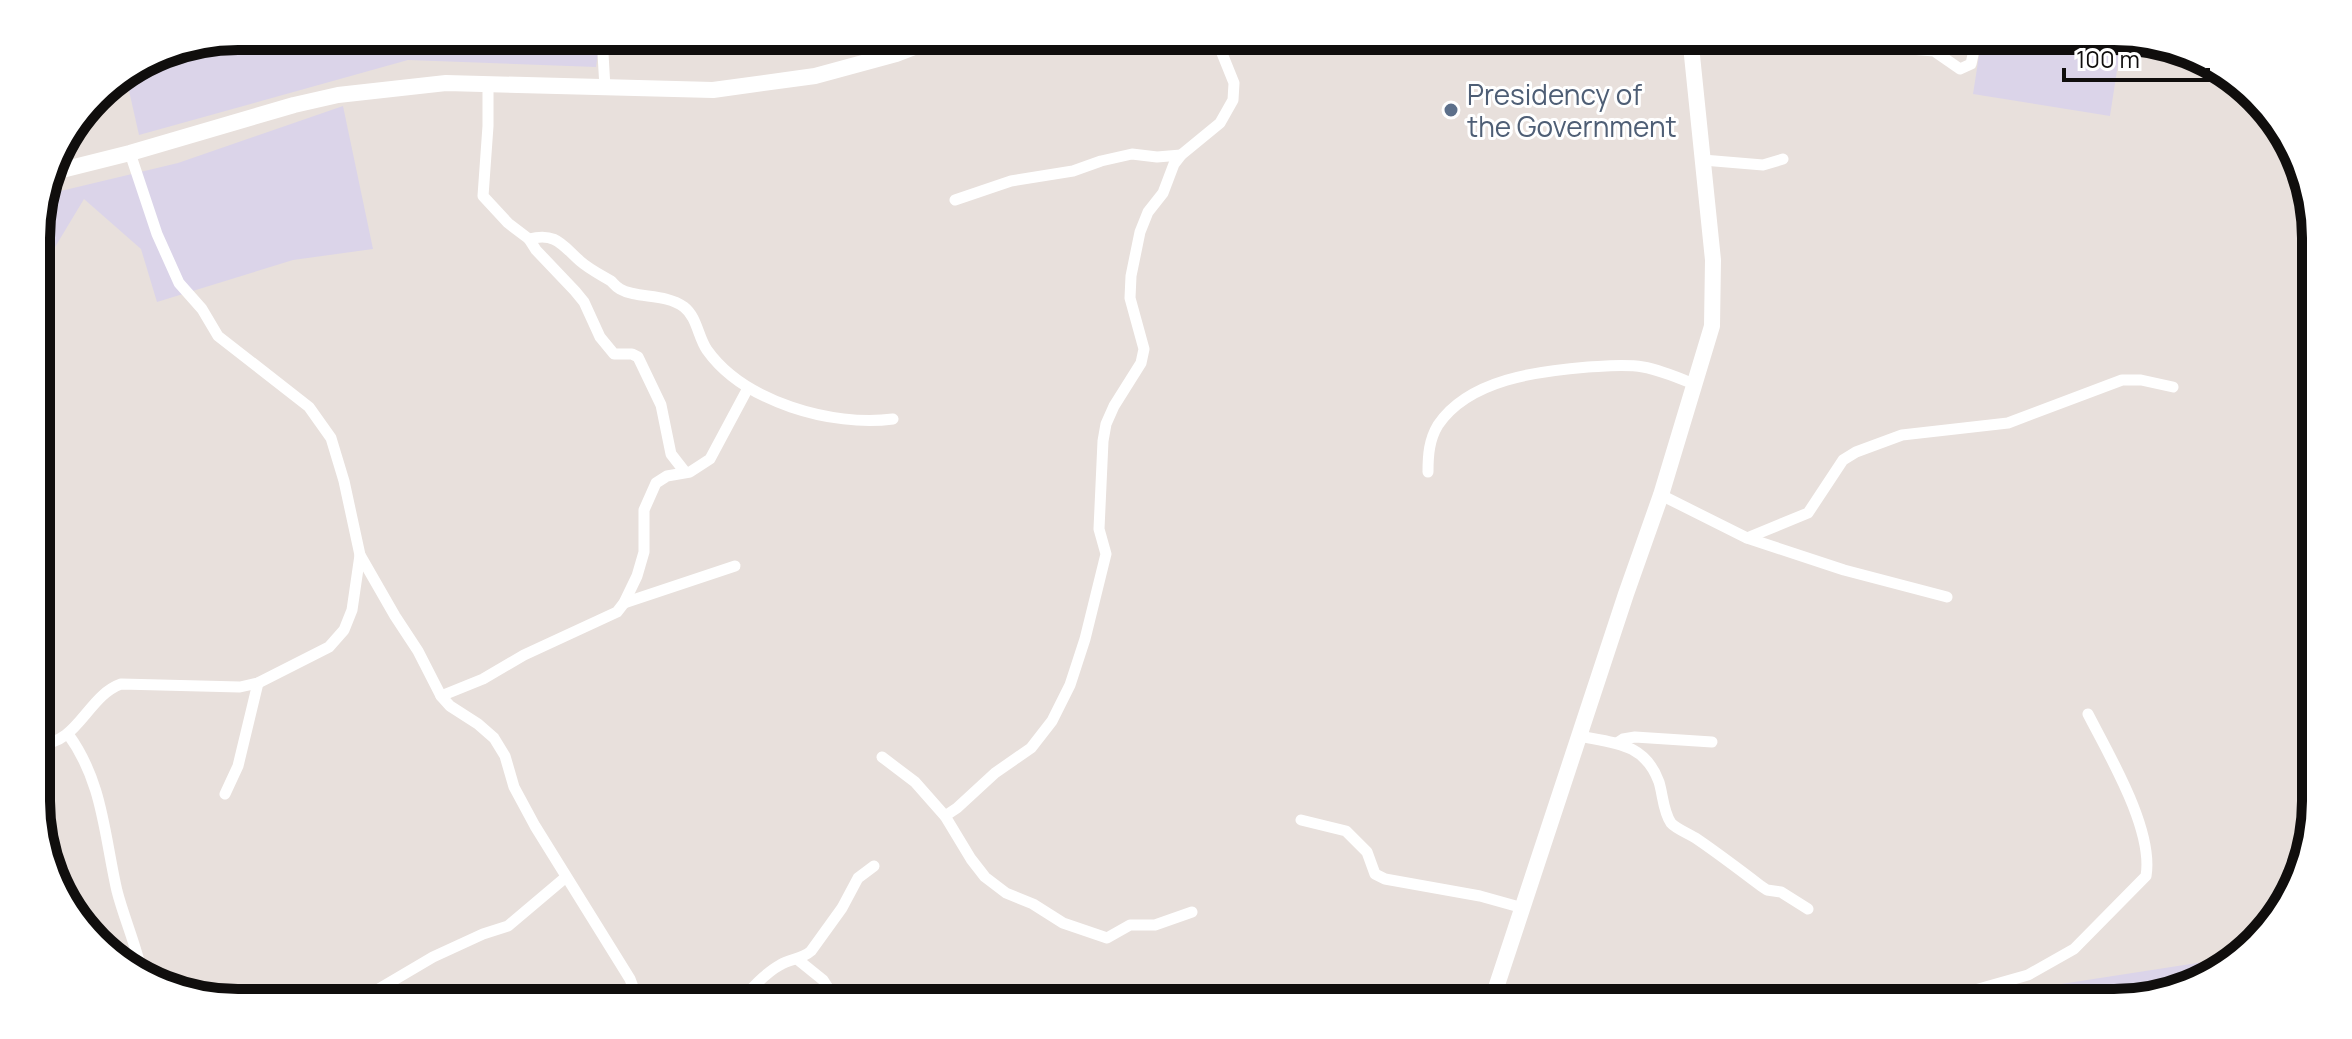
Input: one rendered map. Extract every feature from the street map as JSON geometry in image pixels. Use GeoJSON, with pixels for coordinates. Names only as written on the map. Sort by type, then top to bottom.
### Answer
{"type":"FeatureCollection","features":[{"type":"Feature","properties":{"kind":"main road"},"geometry":{"type":"LineString","coordinates":[[63,170],[338,95],[446,83],[713,90],[815,76],[906,50]]}},
{"type":"Feature","properties":{"kind":"main road"},"geometry":{"type":"LineString","coordinates":[[1496,989],[1661,495],[1708,341],[1713,309],[1713,260],[1691,50]]}},
{"type":"Feature","properties":{"kind":"street"},"geometry":{"type":"LineString","coordinates":[[603,50],[605,88]]}},
{"type":"Feature","properties":{"kind":"street"},"geometry":{"type":"LineString","coordinates":[[945,816],[995,773],[1031,748],[1052,721],[1070,685],[1106,554],[1099,529],[1106,424],[1141,363],[1144,349],[1130,298],[1140,232],[1143,221],[1163,193],[1174,164],[1220,123],[1233,100],[1234,83],[1221,50]]}},
{"type":"Feature","properties":{"kind":"street"},"geometry":{"type":"LineString","coordinates":[[1922,50],[1934,51],[1960,69],[1971,64],[1975,50]]}},
{"type":"Feature","properties":{"kind":"street"},"geometry":{"type":"LineString","coordinates":[[488,84],[483,196],[508,223],[529,239],[584,302],[600,337],[614,354],[638,357],[661,405],[671,454],[685,472]]}},
{"type":"Feature","properties":{"kind":"street"},"geometry":{"type":"LineString","coordinates":[[130,153],[157,234],[179,283],[202,309],[218,336],[309,407],[331,438],[360,555],[418,651],[441,696],[494,738],[505,756],[514,787],[634,989]]}},
{"type":"Feature","properties":{"kind":"street"},"geometry":{"type":"LineString","coordinates":[[955,200],[1011,181],[1073,171],[1132,154],[1157,157],[1181,155]]}},
{"type":"Feature","properties":{"kind":"street"},"geometry":{"type":"LineString","coordinates":[[1703,160],[1763,165],[1783,159]]}},
{"type":"Feature","properties":{"kind":"street"},"geometry":{"type":"LineString","coordinates":[[529,239],[542,236],[557,241],[566,245],[581,263],[620,289],[654,295],[685,308],[706,349],[748,388],[784,407],[857,421],[893,419]]}},
{"type":"Feature","properties":{"kind":"street"},"geometry":{"type":"LineString","coordinates":[[1428,472],[1431,440],[1439,424],[1455,406],[1487,388],[1528,373],[1620,365],[1643,367],[1696,385]]}},
{"type":"Feature","properties":{"kind":"street"},"geometry":{"type":"LineString","coordinates":[[1747,538],[1808,513],[1847,457],[1902,435],[2008,423],[2122,380],[2141,380],[2173,387]]}},
{"type":"Feature","properties":{"kind":"street"},"geometry":{"type":"LineString","coordinates":[[441,696],[608,618],[624,603],[644,552],[644,510],[656,483],[690,472],[714,454],[748,388]]}},
{"type":"Feature","properties":{"kind":"street"},"geometry":{"type":"LineString","coordinates":[[1661,495],[1747,538],[1844,570],[1947,597]]}},
{"type":"Feature","properties":{"kind":"street"},"geometry":{"type":"LineString","coordinates":[[50,742],[68,734],[109,688],[121,684],[240,687],[258,683],[329,647],[344,630],[352,610],[360,555]]}},
{"type":"Feature","properties":{"kind":"street"},"geometry":{"type":"LineString","coordinates":[[624,603],[735,566]]}},
{"type":"Feature","properties":{"kind":"street"},"geometry":{"type":"LineString","coordinates":[[225,794],[238,766],[258,683]]}},
{"type":"Feature","properties":{"kind":"street"},"geometry":{"type":"LineString","coordinates":[[1979,989],[2028,975],[2074,949],[2146,876],[2146,853],[2132,801],[2088,714]]}},
{"type":"Feature","properties":{"kind":"street"},"geometry":{"type":"LineString","coordinates":[[68,734],[87,762],[95,786],[118,892],[138,960]]}},
{"type":"Feature","properties":{"kind":"street"},"geometry":{"type":"LineString","coordinates":[[1579,736],[1617,743],[1640,752],[1659,782],[1672,824],[1767,890],[1781,892],[1808,909]]}},
{"type":"Feature","properties":{"kind":"street"},"geometry":{"type":"LineString","coordinates":[[1617,743],[1635,737],[1712,742]]}},
{"type":"Feature","properties":{"kind":"street"},"geometry":{"type":"LineString","coordinates":[[882,757],[915,782],[945,816],[985,877],[1006,893],[1033,904],[1063,923],[1107,938],[1130,925],[1155,925],[1192,912]]}},
{"type":"Feature","properties":{"kind":"street"},"geometry":{"type":"LineString","coordinates":[[1301,820],[1346,831],[1367,852],[1375,874],[1385,879],[1480,896],[1523,908]]}},
{"type":"Feature","properties":{"kind":"street"},"geometry":{"type":"LineString","coordinates":[[751,989],[776,968],[811,951],[842,908],[858,878],[874,866]]}},
{"type":"Feature","properties":{"kind":"street"},"geometry":{"type":"LineString","coordinates":[[379,989],[433,957],[508,926],[566,877]]}},
{"type":"Feature","properties":{"kind":"street"},"geometry":{"type":"LineString","coordinates":[[797,959],[823,980],[829,989]]}},
{"type":"Feature","properties":{"kind":"shaded area"},"geometry":{"type":"Polygon","coordinates":[[[226,50],[598,50],[596,67],[408,60],[139,135],[128,86],[166,64],[201,54],[226,50]]]}},
{"type":"Feature","properties":{"kind":"shaded area"},"geometry":{"type":"Polygon","coordinates":[[[1980,50],[2120,50],[2110,116],[1973,94],[1980,50]]]}},
{"type":"Feature","properties":{"kind":"shaded area"},"geometry":{"type":"Polygon","coordinates":[[[343,106],[373,249],[293,260],[157,302],[141,249],[84,199],[50,255],[50,226],[55,192],[178,163],[343,106]]]}},
{"type":"Feature","properties":{"kind":"shaded area"},"geometry":{"type":"Polygon","coordinates":[[[2213,961],[2175,979],[2126,989],[2028,989],[2213,961]]]}},
{"type":"Feature","properties":{"kind":"place","name":"Presidency of the Government"},"geometry":{"type":"Point","coordinates":[1451,110]}}]}
